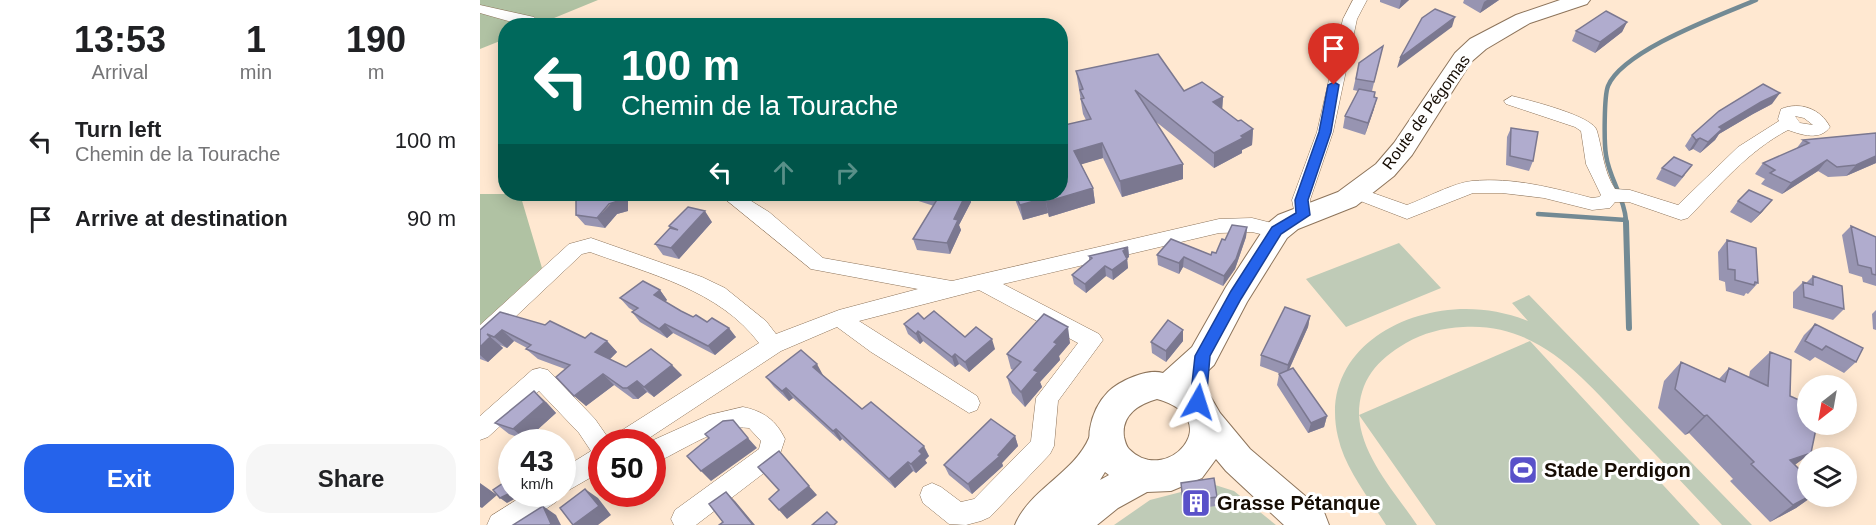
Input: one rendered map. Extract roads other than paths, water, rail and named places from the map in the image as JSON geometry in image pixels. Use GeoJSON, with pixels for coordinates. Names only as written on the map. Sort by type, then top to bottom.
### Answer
{"type":"FeatureCollection","features":[{"type":"Feature","properties":{"kind":"main road","name":"Route de Pégomas"},"geometry":{"type":"LineString","coordinates":[[1192,404],[1203,356],[1236,295],[1276,231],[1303,215],[1331,207],[1356,193],[1385,170],[1403,149],[1463,58],[1478,44],[1523,19],[1581,0]]}},
{"type":"Feature","properties":{"kind":"main road"},"geometry":{"type":"LineString","coordinates":[[1145,476],[1120,463],[1112,453],[1107,441],[1108,417],[1122,398],[1144,386],[1192,404],[1238,460],[1311,525]]}},
{"type":"Feature","properties":{"kind":"main road"},"geometry":{"type":"LineString","coordinates":[[1068,525],[1105,496],[1145,476],[1175,473],[1188,467],[1199,457],[1208,435],[1192,404]]}},
{"type":"Feature","properties":{"kind":"main road"},"geometry":{"type":"LineString","coordinates":[[1033,525],[1083,474],[1107,441]]}},
{"type":"Feature","properties":{"kind":"main road"},"geometry":{"type":"LineString","coordinates":[[1199,457],[1215,456],[1238,460]]}},
{"type":"Feature","properties":{"kind":"street"},"geometry":{"type":"LineString","coordinates":[[1303,215],[1301,200],[1325,132],[1350,19],[1360,0]]}},
{"type":"Feature","properties":{"kind":"street"},"geometry":{"type":"LineString","coordinates":[[480,9],[520,18]]}},
{"type":"Feature","properties":{"kind":"street"},"geometry":{"type":"LineString","coordinates":[[1512,101],[1581,123],[1589,129],[1591,158],[1598,177],[1619,196],[1681,213],[1742,151],[1768,133],[1789,123]]}},
{"type":"Feature","properties":{"kind":"street"},"geometry":{"type":"LineString","coordinates":[[1356,193],[1407,212],[1471,188],[1502,187],[1544,192],[1592,204],[1604,203],[1619,196]]}},
{"type":"Feature","properties":{"kind":"street"},"geometry":{"type":"LineString","coordinates":[[738,201],[762,217],[818,264],[954,288]]}},
{"type":"Feature","properties":{"kind":"street"},"geometry":{"type":"LineString","coordinates":[[647,429],[773,345],[800,332],[839,318],[954,288],[1219,226],[1252,225],[1276,231]]}},
{"type":"Feature","properties":{"kind":"street"},"geometry":{"type":"LineString","coordinates":[[481,337],[576,249],[591,244],[695,282],[718,294],[759,327],[773,345]]}},
{"type":"Feature","properties":{"kind":"street"},"geometry":{"type":"LineString","coordinates":[[932,495],[958,515],[981,509],[1042,446],[1047,398],[1092,340],[981,282]]}},
{"type":"Feature","properties":{"kind":"street"},"geometry":{"type":"LineString","coordinates":[[839,318],[969,403]]}},
{"type":"Feature","properties":{"kind":"street"},"geometry":{"type":"LineString","coordinates":[[480,430],[540,377],[589,429]]}},
{"type":"Feature","properties":{"kind":"street"},"geometry":{"type":"LineString","coordinates":[[666,446],[696,431],[741,416],[755,419],[773,439],[769,455],[684,519]]}},
{"type":"Feature","properties":{"kind":"street"},"geometry":{"type":"LineString","coordinates":[[500,525],[527,507]]}},
{"type":"Feature","properties":{"kind":"waterway"},"geometry":{"type":"LineString","coordinates":[[1626,220],[1606,155],[1605,120],[1608,86],[1617,73],[1652,47],[1698,24],[1756,0]]}},
{"type":"Feature","properties":{"kind":"waterway"},"geometry":{"type":"LineString","coordinates":[[1538,214],[1626,220]]}},
{"type":"Feature","properties":{"kind":"waterway"},"geometry":{"type":"LineString","coordinates":[[1626,222],[1629,328]]}},
{"type":"Feature","properties":{"kind":"place","name":"Stade Perdigon"},"geometry":{"type":"Point","coordinates":[1523,470]}},
{"type":"Feature","properties":{"kind":"place","name":"Grasse Pétanque"},"geometry":{"type":"Point","coordinates":[1196,503]}}]}
